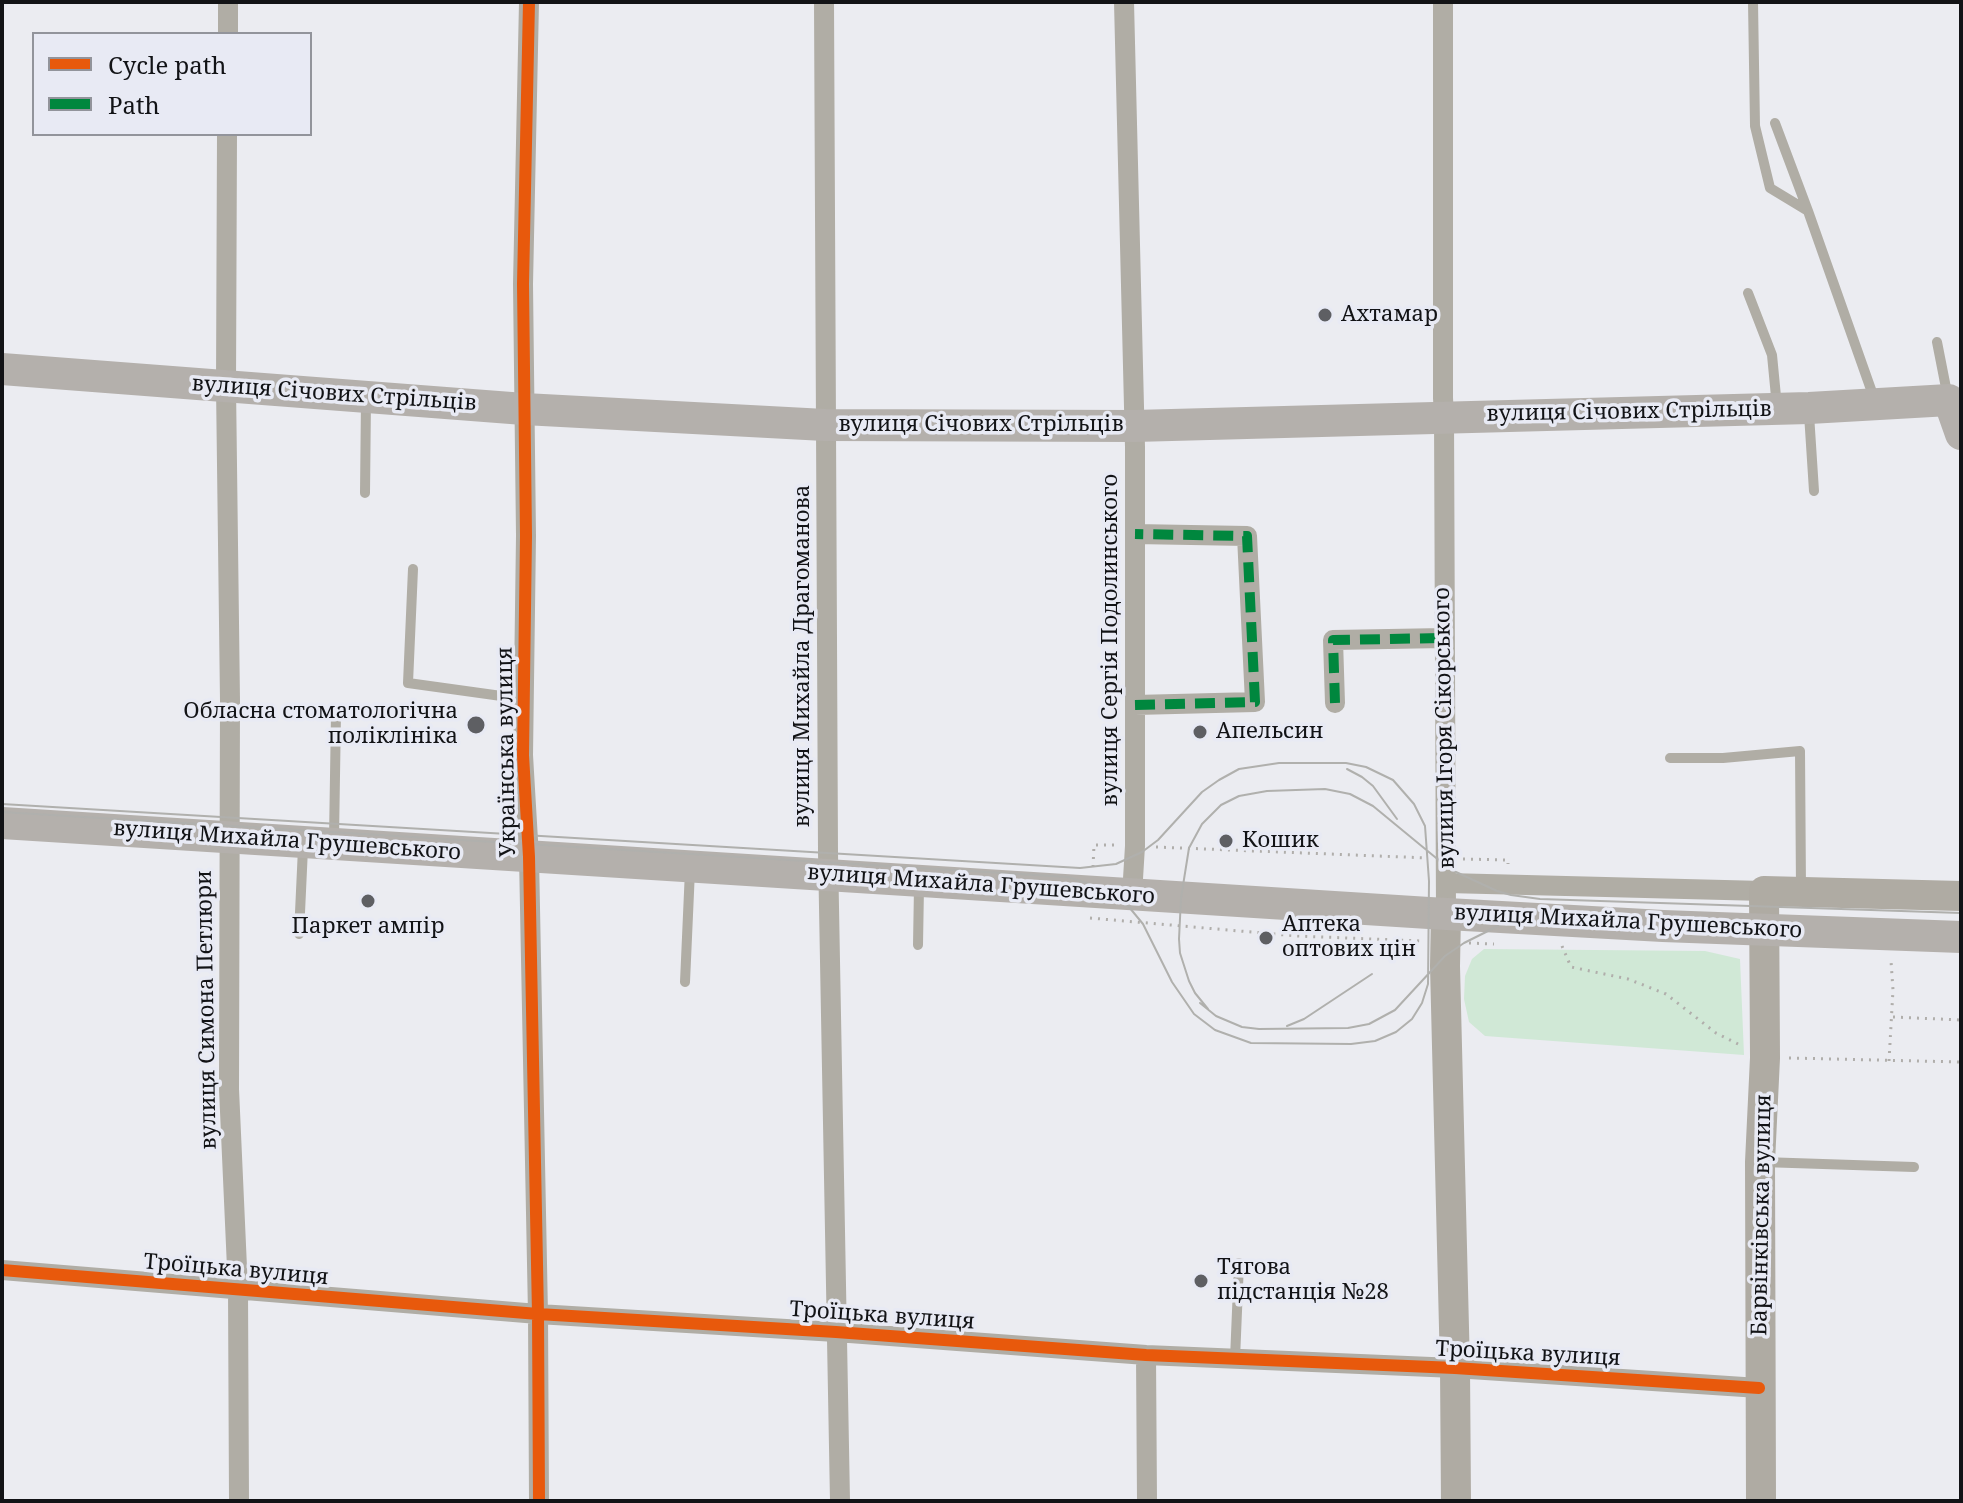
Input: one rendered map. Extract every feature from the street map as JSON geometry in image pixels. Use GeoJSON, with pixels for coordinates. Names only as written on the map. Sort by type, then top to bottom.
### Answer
{"type":"FeatureCollection","features":[{"type":"Feature","properties":{"kind":"main road","name":"вулиця Січових Стрільців"},"geometry":{"type":"LineString","coordinates":[[2,369],[524,409],[825,425],[1134,426],[1793,408],[1955,400]]}},
{"type":"Feature","properties":{"kind":"main road"},"geometry":{"type":"LineString","coordinates":[[1955,400],[1961,434]]}},
{"type":"Feature","properties":{"kind":"main road","name":"вулиця Михайла Грушевського"},"geometry":{"type":"LineString","coordinates":[[2,823],[1132,895],[1446,899],[1663,926],[1961,937]]}},
{"type":"Feature","properties":{"kind":"street"},"geometry":{"type":"LineString","coordinates":[[228,2],[228,32]]}},
{"type":"Feature","properties":{"kind":"street","name":"Українська вулиця"},"geometry":{"type":"LineString","coordinates":[[529,2],[524,268],[526,536],[523,755],[529,857],[539,1501]]}},
{"type":"Feature","properties":{"kind":"street","name":"вулиця Михайла Драгоманова"},"geometry":{"type":"LineString","coordinates":[[824,2],[829,875],[840,1501]]}},
{"type":"Feature","properties":{"kind":"street","name":"вулиця Сергія Подолинського"},"geometry":{"type":"LineString","coordinates":[[1124,2],[1135,534],[1135,846],[1132,895]]}},
{"type":"Feature","properties":{"kind":"street","name":"вулиця Ігоря Сікорського"},"geometry":{"type":"LineString","coordinates":[[1443,2],[1445,966],[1456,1501]]}},
{"type":"Feature","properties":{"kind":"street","name":"вулиця Симона Петлюри"},"geometry":{"type":"LineString","coordinates":[[227,136],[229,1089],[238,1290],[239,1501]]}},
{"type":"Feature","properties":{"kind":"street"},"geometry":{"type":"LineString","coordinates":[[1135,534],[1247,536],[1255,702],[1135,705]]}},
{"type":"Feature","properties":{"kind":"street"},"geometry":{"type":"LineString","coordinates":[[1335,703],[1333,640],[1444,638]]}},
{"type":"Feature","properties":{"kind":"street","name":"вулиця Михайла Грушевського"},"geometry":{"type":"LineString","coordinates":[[1446,899],[1507,885],[1961,896]]}},
{"type":"Feature","properties":{"kind":"street","name":"Барвінківська вулиця"},"geometry":{"type":"LineString","coordinates":[[1761,1501],[1760,1162],[1765,1058],[1764,891]]}},
{"type":"Feature","properties":{"kind":"street","name":"Троїцька вулиця"},"geometry":{"type":"LineString","coordinates":[[2,1270],[538,1314],[1146,1355],[1455,1368],[1759,1388]]}},
{"type":"Feature","properties":{"kind":"street"},"geometry":{"type":"LineString","coordinates":[[1146,1355],[1147,1501]]}},
{"type":"Feature","properties":{"kind":"lane"},"geometry":{"type":"LineString","coordinates":[[1753,2],[1755,126],[1770,188],[1808,211]]}},
{"type":"Feature","properties":{"kind":"lane"},"geometry":{"type":"LineString","coordinates":[[1775,123],[1876,404]]}},
{"type":"Feature","properties":{"kind":"lane"},"geometry":{"type":"LineString","coordinates":[[1748,293],[1793,408],[1814,491]]}},
{"type":"Feature","properties":{"kind":"lane"},"geometry":{"type":"LineString","coordinates":[[1937,342],[1955,400]]}},
{"type":"Feature","properties":{"kind":"lane"},"geometry":{"type":"LineString","coordinates":[[365,493],[366,397]]}},
{"type":"Feature","properties":{"kind":"lane"},"geometry":{"type":"LineString","coordinates":[[413,569],[408,683],[523,699]]}},
{"type":"Feature","properties":{"kind":"lane"},"geometry":{"type":"LineString","coordinates":[[299,934],[319,843],[336,714]]}},
{"type":"Feature","properties":{"kind":"lane"},"geometry":{"type":"LineString","coordinates":[[1670,758],[1723,758],[1800,751],[1801,892]]}},
{"type":"Feature","properties":{"kind":"lane"},"geometry":{"type":"LineString","coordinates":[[685,982],[690,868]]}},
{"type":"Feature","properties":{"kind":"lane"},"geometry":{"type":"LineString","coordinates":[[918,945],[919,880]]}},
{"type":"Feature","properties":{"kind":"lane"},"geometry":{"type":"LineString","coordinates":[[1760,1162],[1914,1167]]}},
{"type":"Feature","properties":{"kind":"lane"},"geometry":{"type":"LineString","coordinates":[[1235,1359],[1239,1263]]}},
{"type":"Feature","properties":{"kind":"path"},"geometry":{"type":"LineString","coordinates":[[1094,845],[1508,860],[1507,885]]}},
{"type":"Feature","properties":{"kind":"path"},"geometry":{"type":"LineString","coordinates":[[1889,1061],[1892,934]]}},
{"type":"Feature","properties":{"kind":"path"},"geometry":{"type":"LineString","coordinates":[[1892,1017],[1961,1020]]}},
{"type":"Feature","properties":{"kind":"green space"},"geometry":{"type":"Polygon","coordinates":[[[1484,949],[1705,951],[1740,959],[1744,1055],[1485,1036],[1469,1022],[1464,999],[1465,976],[1472,959],[1484,949]]]}},
{"type":"Feature","properties":{"kind":"tram line"},"geometry":{"type":"LineString","coordinates":[[2,804],[1080,868],[1116,864],[1142,852],[1158,840],[1202,792],[1239,769],[1279,763],[1346,763],[1366,767],[1393,780],[1414,804],[1425,826],[1429,881],[1428,984],[1422,1003],[1412,1019],[1396,1032],[1375,1041],[1351,1044],[1251,1043],[1215,1030],[1194,1014],[1172,982],[1143,924],[1129,907],[1101,888],[1068,877],[2,812]]}},
{"type":"Feature","properties":{"kind":"tram line"},"geometry":{"type":"LineString","coordinates":[[1347,769],[1373,786],[1397,819]]}},
{"type":"Feature","properties":{"kind":"tram line"},"geometry":{"type":"LineString","coordinates":[[1208,1009],[1195,993],[1180,953],[1181,898],[1189,848],[1202,824],[1221,805],[1239,796],[1267,791],[1325,789],[1350,794],[1373,806],[1456,872],[1511,895],[1540,899],[1961,913]]}},
{"type":"Feature","properties":{"kind":"tram line"},"geometry":{"type":"LineString","coordinates":[[1200,1003],[1216,1016],[1242,1027],[1348,1028],[1369,1024],[1395,1010],[1445,956],[1464,943],[1524,913],[1557,909]]}},
{"type":"Feature","properties":{"kind":"tram line"},"geometry":{"type":"LineString","coordinates":[[1287,1026],[1304,1019],[1372,974]]}},
{"type":"Feature","properties":{"kind":"marked path"},"geometry":{"type":"LineString","coordinates":[[1135,534],[1247,536],[1255,702],[1135,705]]}},
{"type":"Feature","properties":{"kind":"marked path"},"geometry":{"type":"LineString","coordinates":[[1335,703],[1333,640],[1444,638]]}},
{"type":"Feature","properties":{"kind":"cycle path"},"geometry":{"type":"LineString","coordinates":[[529,2],[523,284],[526,536],[523,755],[529,857],[539,1501]]}},
{"type":"Feature","properties":{"kind":"cycle path"},"geometry":{"type":"LineString","coordinates":[[2,1270],[538,1314],[1146,1355],[1455,1368],[1759,1388]]}},
{"type":"Feature","properties":{"kind":"place","name":"Ахтамар"},"geometry":{"type":"Point","coordinates":[1325,315]}},
{"type":"Feature","properties":{"kind":"place","name":"Обласна стоматологічна поліклініка"},"geometry":{"type":"Point","coordinates":[476,725]}},
{"type":"Feature","properties":{"kind":"place","name":"Апельсин"},"geometry":{"type":"Point","coordinates":[1200,732]}},
{"type":"Feature","properties":{"kind":"place","name":"Кошик"},"geometry":{"type":"Point","coordinates":[1226,841]}},
{"type":"Feature","properties":{"kind":"place","name":"Паркет ампір"},"geometry":{"type":"Point","coordinates":[368,901]}},
{"type":"Feature","properties":{"kind":"place","name":"Аптека оптових цін"},"geometry":{"type":"Point","coordinates":[1266,938]}},
{"type":"Feature","properties":{"kind":"place","name":"Тягова пiдстанцiя №28"},"geometry":{"type":"Point","coordinates":[1201,1281]}}]}
